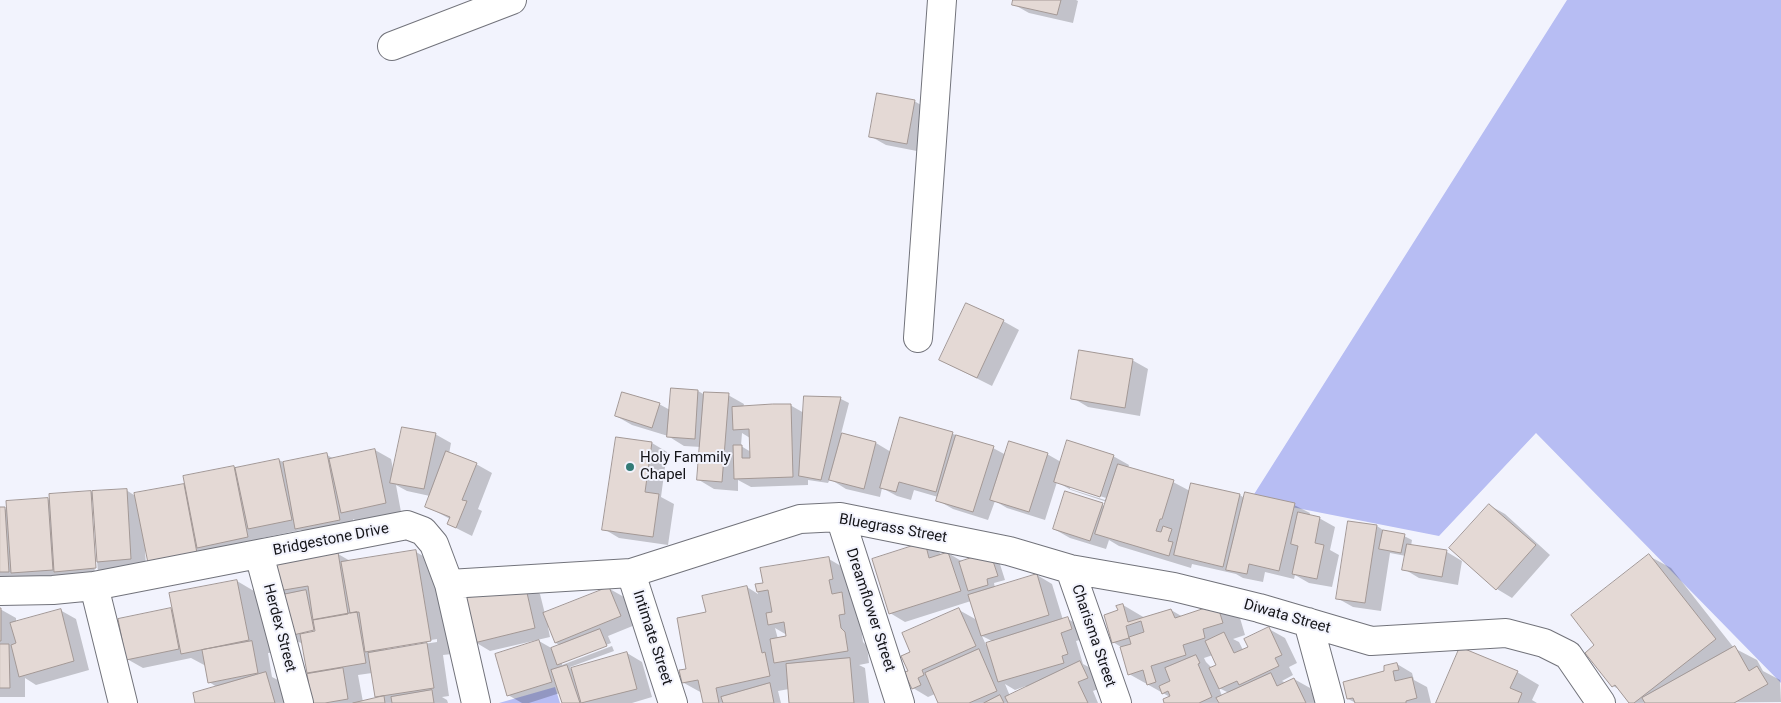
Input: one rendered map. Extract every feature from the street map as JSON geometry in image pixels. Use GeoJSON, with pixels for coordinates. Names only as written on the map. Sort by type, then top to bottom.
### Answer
{"type":"FeatureCollection","features":[{"type":"Feature","properties":{"kind":"street"},"geometry":{"type":"LineString","coordinates":[[392,46],[512,0]]}},
{"type":"Feature","properties":{"kind":"street"},"geometry":{"type":"LineString","coordinates":[[918,338],[942,0]]}},
{"type":"Feature","properties":{"kind":"street","name":"Bluegrass Street"},"geometry":{"type":"LineString","coordinates":[[631,573],[800,520],[840,517],[1009,551],[1070,569]]}},
{"type":"Feature","properties":{"kind":"street","name":"Dreamflower Street"},"geometry":{"type":"LineString","coordinates":[[840,517],[900,703]]}},
{"type":"Feature","properties":{"kind":"street","name":"Bridgestone Drive"},"geometry":{"type":"LineString","coordinates":[[0,590],[53,590],[94,586],[407,525],[422,531],[434,544],[450,584],[476,703]]}},
{"type":"Feature","properties":{"kind":"street","name":"Herdex Street"},"geometry":{"type":"LineString","coordinates":[[259,554],[300,703]]}},
{"type":"Feature","properties":{"kind":"street","name":"Diwata Street"},"geometry":{"type":"LineString","coordinates":[[1070,569],[1174,587],[1308,622],[1371,641],[1506,633],[1544,643],[1568,655],[1601,703]]}},
{"type":"Feature","properties":{"kind":"street","name":"Charisma Street"},"geometry":{"type":"LineString","coordinates":[[1070,569],[1117,703]]}},
{"type":"Feature","properties":{"kind":"street"},"geometry":{"type":"LineString","coordinates":[[450,584],[631,573]]}},
{"type":"Feature","properties":{"kind":"street","name":"Intimate Street"},"geometry":{"type":"LineString","coordinates":[[631,573],[673,703]]}},
{"type":"Feature","properties":{"kind":"street"},"geometry":{"type":"LineString","coordinates":[[94,586],[122,703]]}},
{"type":"Feature","properties":{"kind":"street"},"geometry":{"type":"LineString","coordinates":[[1308,622],[1330,703]]}},
{"type":"Feature","properties":{"kind":"shaded area"},"geometry":{"type":"Polygon","coordinates":[[[1567,0],[1781,0],[1781,683],[1536,433],[1439,536],[1251,499],[1567,0]]]}},
{"type":"Feature","properties":{"kind":"shaded area"},"geometry":{"type":"Polygon","coordinates":[[[555,687],[560,703],[499,703],[555,687]]]}},
{"type":"Feature","properties":{"kind":"building"},"geometry":{"type":"Polygon","coordinates":[[[1013,0],[1061,0],[1057,15],[1012,5],[1013,0]]]}},
{"type":"Feature","properties":{"kind":"building"},"geometry":{"type":"Polygon","coordinates":[[[877,93],[915,100],[907,144],[869,137],[877,93]]]}},
{"type":"Feature","properties":{"kind":"building"},"geometry":{"type":"Polygon","coordinates":[[[966,303],[1004,320],[977,378],[939,360],[966,303]]]}},
{"type":"Feature","properties":{"kind":"building"},"geometry":{"type":"Polygon","coordinates":[[[1079,350],[1133,359],[1125,408],[1071,399],[1079,350]]]}},
{"type":"Feature","properties":{"kind":"building"},"geometry":{"type":"Polygon","coordinates":[[[671,388],[698,390],[695,439],[667,437],[671,388]]]}},
{"type":"Feature","properties":{"kind":"building"},"geometry":{"type":"Polygon","coordinates":[[[622,392],[660,403],[652,428],[615,416],[622,392]]]}},
{"type":"Feature","properties":{"kind":"building"},"geometry":{"type":"Polygon","coordinates":[[[704,392],[729,393],[722,482],[697,480],[704,392]]]}},
{"type":"Feature","properties":{"kind":"building"},"geometry":{"type":"Polygon","coordinates":[[[804,396],[841,397],[821,480],[799,476],[804,396]]]}},
{"type":"Feature","properties":{"kind":"building"},"geometry":{"type":"Polygon","coordinates":[[[791,404],[793,477],[734,479],[733,445],[742,445],[742,458],[750,458],[749,429],[733,430],[732,407],[791,404]]]}},
{"type":"Feature","properties":{"kind":"building"},"geometry":{"type":"Polygon","coordinates":[[[900,417],[953,432],[936,492],[899,482],[896,492],[880,488],[900,417]]]}},
{"type":"Feature","properties":{"kind":"building"},"geometry":{"type":"Polygon","coordinates":[[[402,427],[436,433],[424,489],[390,483],[402,427]]]}},
{"type":"Feature","properties":{"kind":"building"},"geometry":{"type":"Polygon","coordinates":[[[842,433],[876,442],[864,489],[829,480],[842,433]]]}},
{"type":"Feature","properties":{"kind":"building"},"geometry":{"type":"Polygon","coordinates":[[[956,435],[994,446],[973,512],[936,501],[956,435]]]}},
{"type":"Feature","properties":{"kind":"building","name":"Holy Fammily Chapel"},"geometry":{"type":"Polygon","coordinates":[[[616,437],[652,442],[645,492],[659,494],[653,537],[602,530],[616,437]]]}},
{"type":"Feature","properties":{"kind":"building"},"geometry":{"type":"Polygon","coordinates":[[[1067,440],[1114,455],[1100,497],[1054,482],[1067,440]]]}},
{"type":"Feature","properties":{"kind":"building"},"geometry":{"type":"Polygon","coordinates":[[[1009,441],[1048,453],[1029,512],[990,500],[1009,441]]]}},
{"type":"Feature","properties":{"kind":"building"},"geometry":{"type":"Polygon","coordinates":[[[375,449],[386,503],[341,513],[329,459],[375,449]]]}},
{"type":"Feature","properties":{"kind":"building"},"geometry":{"type":"Polygon","coordinates":[[[446,451],[477,463],[462,500],[467,501],[456,528],[447,524],[450,517],[425,507],[446,451]]]}},
{"type":"Feature","properties":{"kind":"building"},"geometry":{"type":"Polygon","coordinates":[[[327,453],[340,520],[295,529],[283,462],[327,453]]]}},
{"type":"Feature","properties":{"kind":"building"},"geometry":{"type":"Polygon","coordinates":[[[279,459],[292,520],[248,529],[235,468],[279,459]]]}},
{"type":"Feature","properties":{"kind":"building"},"geometry":{"type":"Polygon","coordinates":[[[1118,464],[1174,480],[1162,519],[1160,519],[1156,531],[1161,532],[1163,526],[1172,529],[1168,541],[1173,542],[1169,556],[1095,534],[1118,464]]]}},
{"type":"Feature","properties":{"kind":"building"},"geometry":{"type":"Polygon","coordinates":[[[234,466],[248,537],[197,548],[183,476],[234,466]]]}},
{"type":"Feature","properties":{"kind":"building"},"geometry":{"type":"Polygon","coordinates":[[[1191,483],[1240,494],[1223,567],[1174,555],[1191,483]]]}},
{"type":"Feature","properties":{"kind":"building"},"geometry":{"type":"Polygon","coordinates":[[[184,484],[197,553],[148,563],[134,493],[184,484]]]}},
{"type":"Feature","properties":{"kind":"building"},"geometry":{"type":"Polygon","coordinates":[[[127,489],[131,559],[97,562],[92,491],[127,489]]]}},
{"type":"Feature","properties":{"kind":"building"},"geometry":{"type":"Polygon","coordinates":[[[91,491],[96,568],[54,572],[49,494],[91,491]]]}},
{"type":"Feature","properties":{"kind":"building"},"geometry":{"type":"Polygon","coordinates":[[[1065,491],[1103,503],[1090,541],[1053,529],[1065,491]]]}},
{"type":"Feature","properties":{"kind":"building"},"geometry":{"type":"Polygon","coordinates":[[[1245,492],[1295,503],[1279,571],[1249,564],[1247,574],[1226,570],[1245,492]]]}},
{"type":"Feature","properties":{"kind":"building"},"geometry":{"type":"Polygon","coordinates":[[[48,498],[53,570],[11,573],[6,501],[48,498]]]}},
{"type":"Feature","properties":{"kind":"building"},"geometry":{"type":"Polygon","coordinates":[[[1489,504],[1536,545],[1496,590],[1449,548],[1489,504]]]}},
{"type":"Feature","properties":{"kind":"building"},"geometry":{"type":"Polygon","coordinates":[[[0,507],[5,507],[9,572],[0,572],[0,507]]]}},
{"type":"Feature","properties":{"kind":"building"},"geometry":{"type":"Polygon","coordinates":[[[1298,512],[1320,517],[1315,543],[1324,545],[1317,579],[1292,574],[1298,546],[1291,544],[1298,512]]]}},
{"type":"Feature","properties":{"kind":"building"},"geometry":{"type":"Polygon","coordinates":[[[1348,521],[1377,525],[1365,603],[1336,599],[1348,521]]]}},
{"type":"Feature","properties":{"kind":"building"},"geometry":{"type":"Polygon","coordinates":[[[1383,530],[1405,534],[1401,553],[1379,549],[1383,530]]]}},
{"type":"Feature","properties":{"kind":"building"},"geometry":{"type":"Polygon","coordinates":[[[925,542],[929,558],[948,552],[961,591],[889,614],[872,559],[925,542]]]}},
{"type":"Feature","properties":{"kind":"building"},"geometry":{"type":"Polygon","coordinates":[[[1407,544],[1447,550],[1442,577],[1402,570],[1407,544]]]}},
{"type":"Feature","properties":{"kind":"building"},"geometry":{"type":"Polygon","coordinates":[[[416,550],[431,641],[365,652],[359,612],[350,613],[341,562],[416,550]]]}},
{"type":"Feature","properties":{"kind":"building"},"geometry":{"type":"Polygon","coordinates":[[[338,552],[348,614],[313,620],[308,586],[278,591],[274,563],[338,552]]]}},
{"type":"Feature","properties":{"kind":"building"},"geometry":{"type":"Polygon","coordinates":[[[990,552],[998,576],[987,579],[988,585],[968,591],[959,562],[990,552]]]}},
{"type":"Feature","properties":{"kind":"building"},"geometry":{"type":"Polygon","coordinates":[[[1649,554],[1716,639],[1634,703],[1629,703],[1615,685],[1612,687],[1585,653],[1594,645],[1571,615],[1649,554]]]}},
{"type":"Feature","properties":{"kind":"building"},"geometry":{"type":"Polygon","coordinates":[[[829,557],[833,579],[829,580],[832,594],[842,592],[845,614],[839,615],[841,628],[845,632],[848,651],[774,663],[770,639],[786,636],[784,622],[768,625],[766,613],[772,612],[768,590],[757,592],[755,584],[763,583],[760,568],[829,557]]]}},
{"type":"Feature","properties":{"kind":"building"},"geometry":{"type":"Polygon","coordinates":[[[1037,574],[1049,615],[981,636],[968,595],[1037,574]]]}},
{"type":"Feature","properties":{"kind":"building"},"geometry":{"type":"Polygon","coordinates":[[[237,580],[249,640],[181,654],[169,593],[237,580]]]}},
{"type":"Feature","properties":{"kind":"building"},"geometry":{"type":"Polygon","coordinates":[[[525,584],[535,628],[474,643],[463,599],[525,584]]]}},
{"type":"Feature","properties":{"kind":"building"},"geometry":{"type":"Polygon","coordinates":[[[747,586],[762,653],[765,652],[770,676],[716,688],[719,703],[703,703],[698,680],[682,683],[679,670],[686,669],[677,618],[706,612],[702,596],[747,586]]]}},
{"type":"Feature","properties":{"kind":"building"},"geometry":{"type":"Polygon","coordinates":[[[609,587],[621,616],[555,643],[543,613],[609,587]]]}},
{"type":"Feature","properties":{"kind":"building"},"geometry":{"type":"Polygon","coordinates":[[[306,590],[314,630],[285,637],[277,596],[306,590]]]}},
{"type":"Feature","properties":{"kind":"building"},"geometry":{"type":"Polygon","coordinates":[[[1123,604],[1128,622],[1171,609],[1175,618],[1217,604],[1223,623],[1203,629],[1205,638],[1183,645],[1186,655],[1151,666],[1156,682],[1147,685],[1143,670],[1128,675],[1120,647],[1131,644],[1129,637],[1144,632],[1141,621],[1126,626],[1129,638],[1112,643],[1104,615],[1118,610],[1116,606],[1123,604]]]}},
{"type":"Feature","properties":{"kind":"building"},"geometry":{"type":"Polygon","coordinates":[[[1,608],[1,641],[0,641],[1,608]]]}},
{"type":"Feature","properties":{"kind":"building"},"geometry":{"type":"Polygon","coordinates":[[[171,608],[179,649],[126,660],[118,619],[171,608]]]}},
{"type":"Feature","properties":{"kind":"building"},"geometry":{"type":"Polygon","coordinates":[[[959,608],[976,646],[922,670],[924,675],[918,678],[921,685],[912,689],[904,672],[908,671],[901,656],[910,652],[902,633],[959,608]]]}},
{"type":"Feature","properties":{"kind":"building"},"geometry":{"type":"Polygon","coordinates":[[[61,609],[74,661],[19,677],[11,645],[16,643],[10,623],[61,609]]]}},
{"type":"Feature","properties":{"kind":"building"},"geometry":{"type":"Polygon","coordinates":[[[357,612],[366,663],[307,673],[300,634],[315,631],[313,620],[357,612]]]}},
{"type":"Feature","properties":{"kind":"building"},"geometry":{"type":"Polygon","coordinates":[[[1068,617],[1072,629],[1061,633],[1068,654],[1062,656],[1064,663],[998,682],[986,643],[1068,617]]]}},
{"type":"Feature","properties":{"kind":"building"},"geometry":{"type":"Polygon","coordinates":[[[1269,627],[1282,655],[1275,658],[1279,666],[1239,685],[1237,681],[1219,689],[1209,668],[1216,665],[1205,641],[1224,632],[1234,653],[1248,647],[1244,639],[1269,627]]]}},
{"type":"Feature","properties":{"kind":"building"},"geometry":{"type":"Polygon","coordinates":[[[600,629],[607,646],[557,665],[551,648],[600,629]]]}},
{"type":"Feature","properties":{"kind":"building"},"geometry":{"type":"Polygon","coordinates":[[[539,640],[552,682],[507,696],[495,654],[539,640]]]}},
{"type":"Feature","properties":{"kind":"building"},"geometry":{"type":"Polygon","coordinates":[[[252,641],[258,673],[208,683],[202,650],[252,641]]]}},
{"type":"Feature","properties":{"kind":"building"},"geometry":{"type":"Polygon","coordinates":[[[427,643],[434,688],[375,697],[368,653],[427,643]]]}},
{"type":"Feature","properties":{"kind":"building"},"geometry":{"type":"Polygon","coordinates":[[[0,644],[9,644],[10,688],[0,688],[0,644]]]}},
{"type":"Feature","properties":{"kind":"building"},"geometry":{"type":"Polygon","coordinates":[[[1735,646],[1749,671],[1757,666],[1768,684],[1734,703],[1645,703],[1642,698],[1735,646]]]}},
{"type":"Feature","properties":{"kind":"building"},"geometry":{"type":"Polygon","coordinates":[[[1460,647],[1518,671],[1510,688],[1522,693],[1518,703],[1436,703],[1460,647]]]}},
{"type":"Feature","properties":{"kind":"building"},"geometry":{"type":"Polygon","coordinates":[[[979,649],[997,691],[969,703],[938,703],[925,673],[979,649]]]}},
{"type":"Feature","properties":{"kind":"building"},"geometry":{"type":"Polygon","coordinates":[[[627,652],[637,689],[581,703],[571,668],[627,652]]]}},
{"type":"Feature","properties":{"kind":"building"},"geometry":{"type":"Polygon","coordinates":[[[1196,655],[1212,697],[1199,703],[1164,703],[1163,699],[1170,696],[1168,691],[1162,694],[1159,686],[1170,681],[1165,668],[1196,655]]]}},
{"type":"Feature","properties":{"kind":"building"},"geometry":{"type":"Polygon","coordinates":[[[850,658],[854,703],[789,703],[786,664],[850,658]]]}},
{"type":"Feature","properties":{"kind":"building"},"geometry":{"type":"Polygon","coordinates":[[[1080,661],[1088,678],[1078,682],[1088,703],[1008,703],[1005,697],[1080,661]]]}},
{"type":"Feature","properties":{"kind":"building"},"geometry":{"type":"Polygon","coordinates":[[[1397,663],[1399,670],[1393,671],[1395,681],[1412,677],[1417,698],[1406,701],[1406,703],[1355,703],[1353,698],[1347,699],[1343,682],[1384,671],[1384,666],[1397,663]]]}},
{"type":"Feature","properties":{"kind":"building"},"geometry":{"type":"Polygon","coordinates":[[[567,665],[580,703],[562,703],[551,670],[567,665]]]}},
{"type":"Feature","properties":{"kind":"building"},"geometry":{"type":"Polygon","coordinates":[[[343,668],[348,699],[312,703],[307,674],[343,668]]]}},
{"type":"Feature","properties":{"kind":"building"},"geometry":{"type":"Polygon","coordinates":[[[266,672],[275,703],[195,703],[193,693],[266,672]]]}},
{"type":"Feature","properties":{"kind":"building"},"geometry":{"type":"Polygon","coordinates":[[[1271,673],[1277,686],[1294,678],[1306,703],[1219,703],[1216,698],[1271,673]]]}},
{"type":"Feature","properties":{"kind":"building"},"geometry":{"type":"Polygon","coordinates":[[[770,683],[774,703],[723,703],[721,697],[770,683]]]}},
{"type":"Feature","properties":{"kind":"building"},"geometry":{"type":"Polygon","coordinates":[[[432,690],[434,703],[392,703],[391,697],[432,690]]]}},
{"type":"Feature","properties":{"kind":"building"},"geometry":{"type":"Polygon","coordinates":[[[1000,695],[1004,703],[984,703],[1000,695]]]}},
{"type":"Feature","properties":{"kind":"building"},"geometry":{"type":"Polygon","coordinates":[[[384,696],[385,703],[353,703],[384,696]]]}},
{"type":"Feature","properties":{"kind":"place","name":"Holy Fammily Chapel"},"geometry":{"type":"Point","coordinates":[630,467]}}]}
